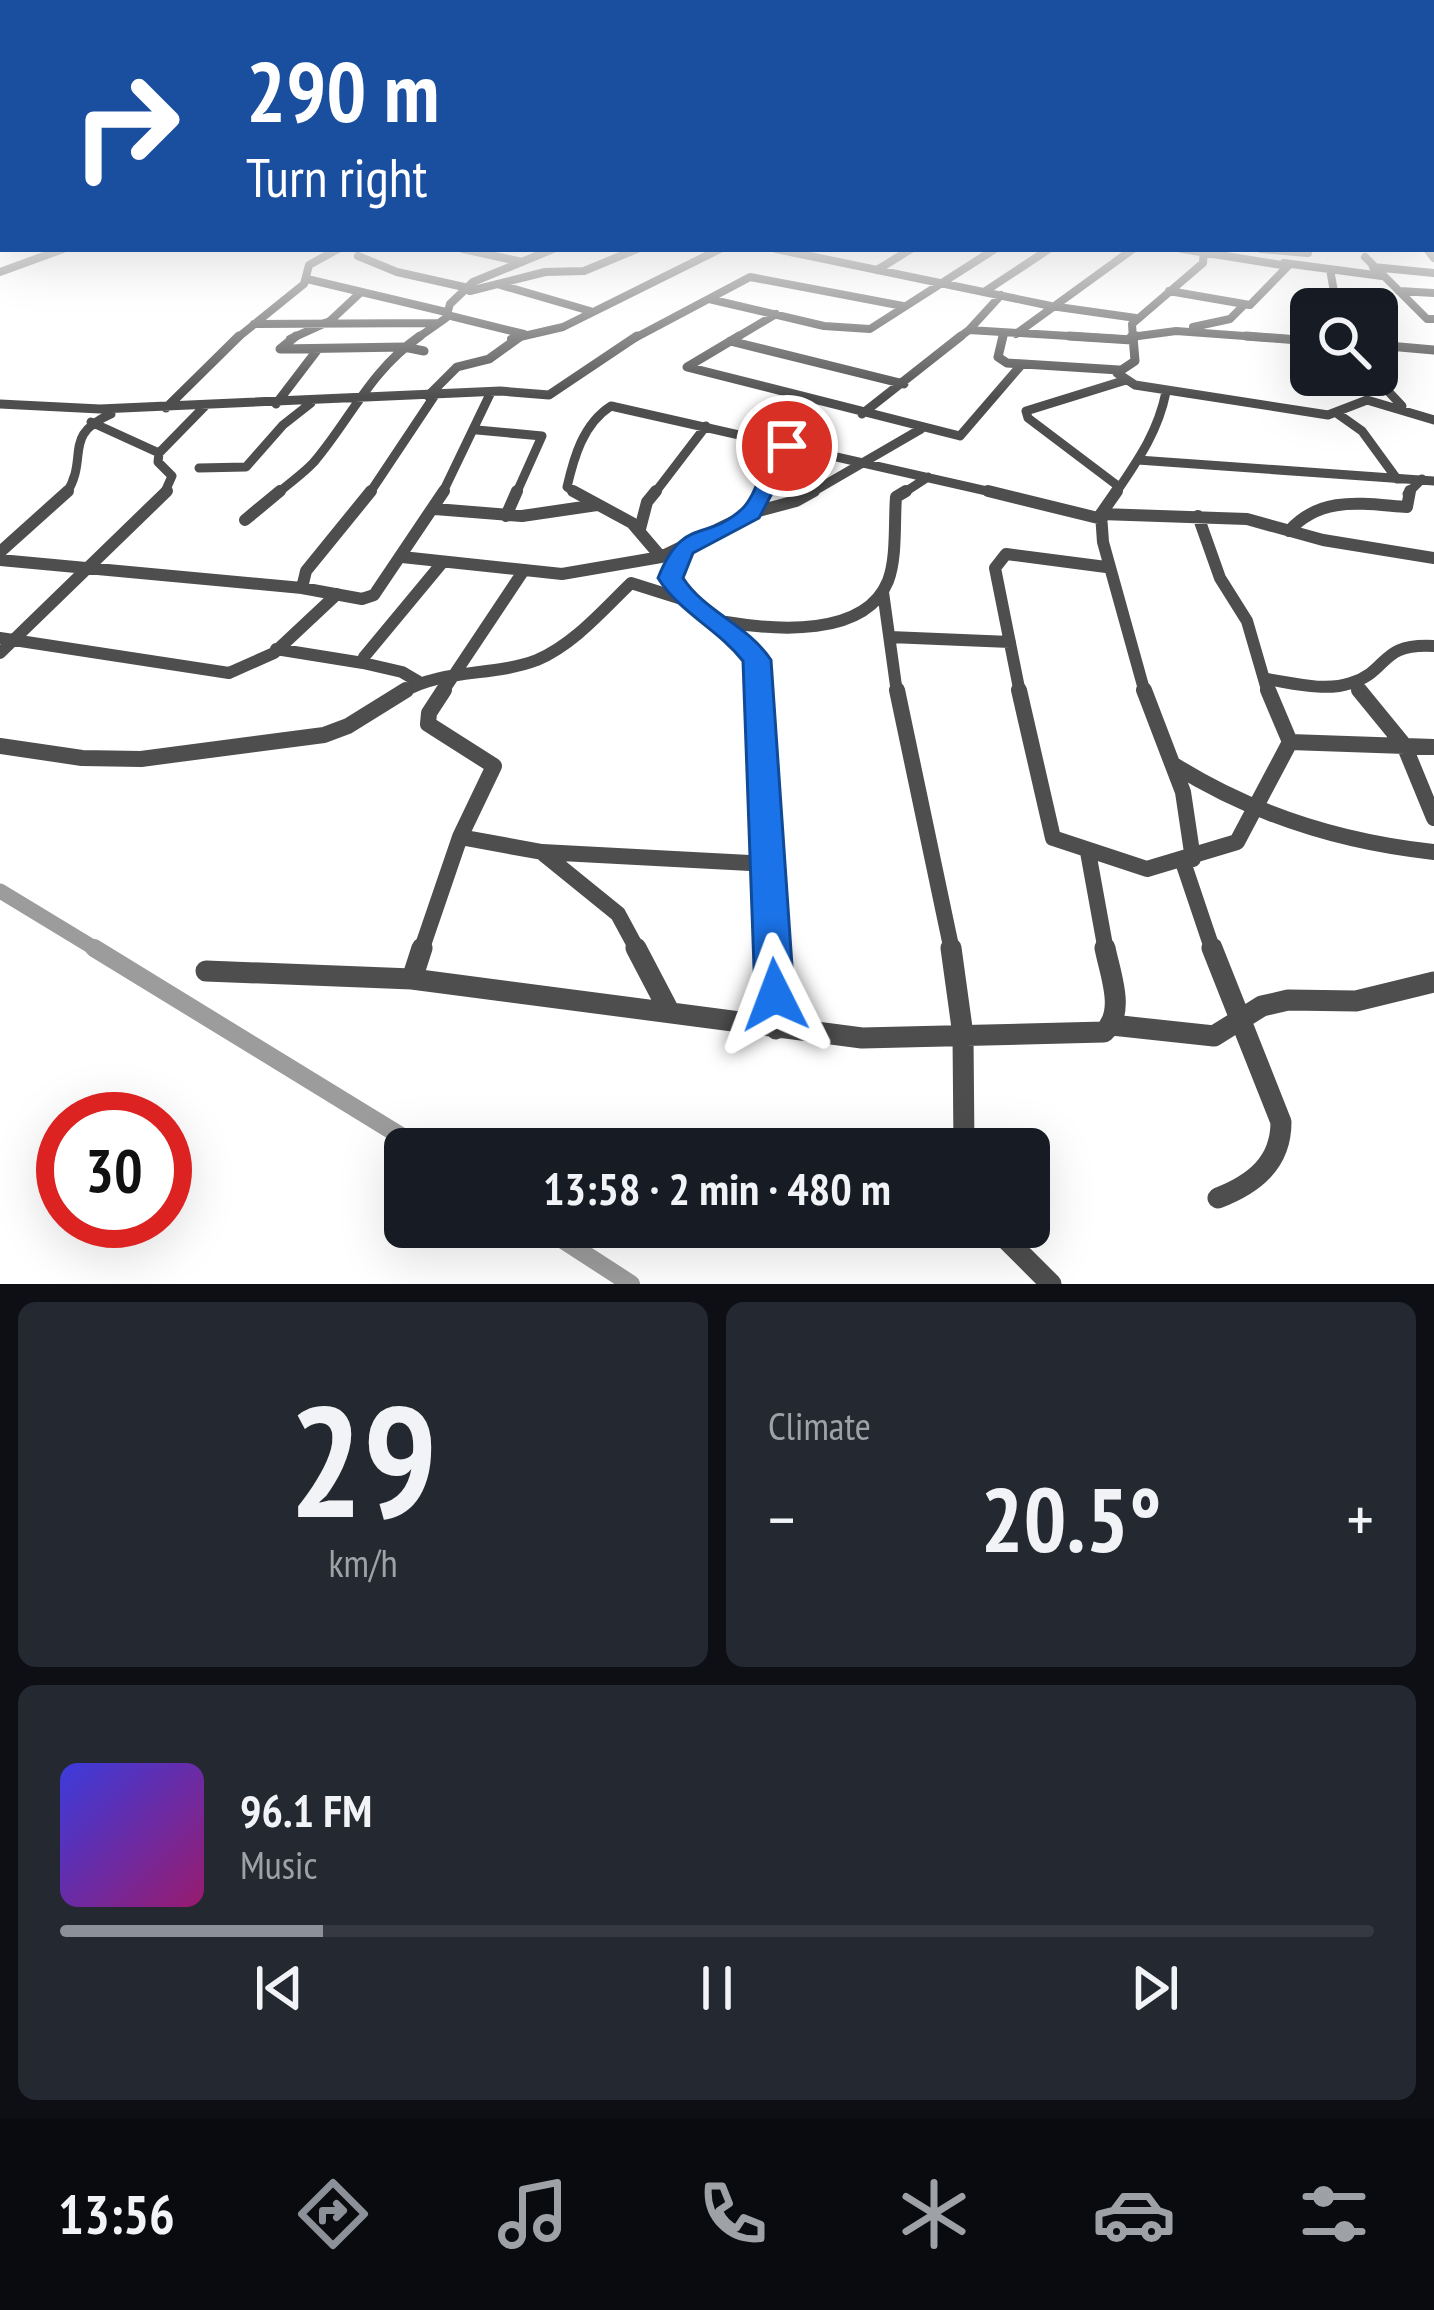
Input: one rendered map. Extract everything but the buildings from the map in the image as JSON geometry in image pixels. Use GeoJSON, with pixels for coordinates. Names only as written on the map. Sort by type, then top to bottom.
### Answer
{"type":"FeatureCollection","features":[{"type":"Feature","properties":{"kind":"street"},"geometry":{"type":"LineString","coordinates":[[418,278],[461,290],[524,278]]}},
{"type":"Feature","properties":{"kind":"street"},"geometry":{"type":"LineString","coordinates":[[245,520],[314,463],[355,400],[404,347],[438,323],[461,290],[486,278]]}},
{"type":"Feature","properties":{"kind":"street"},"geometry":{"type":"LineString","coordinates":[[302,588],[306,571],[371,490],[432,396],[457,367],[489,359],[500,345],[525,334],[563,327],[658,278]]}},
{"type":"Feature","properties":{"kind":"street"},"geometry":{"type":"LineString","coordinates":[[0,406],[128,409],[490,392],[557,394],[620,346],[756,278]]}},
{"type":"Feature","properties":{"kind":"street"},"geometry":{"type":"LineString","coordinates":[[763,278],[903,306]]}},
{"type":"Feature","properties":{"kind":"street"},"geometry":{"type":"LineString","coordinates":[[917,278],[1134,321],[1157,332]]}},
{"type":"Feature","properties":{"kind":"street"},"geometry":{"type":"LineString","coordinates":[[710,299],[863,330],[945,278]]}},
{"type":"Feature","properties":{"kind":"street"},"geometry":{"type":"LineString","coordinates":[[984,292],[1005,278]]}},
{"type":"Feature","properties":{"kind":"street"},"geometry":{"type":"LineString","coordinates":[[1091,278],[1010,334],[1000,361],[1121,374],[1166,392],[1338,414],[1362,431],[1407,493],[1407,507],[1354,502],[1325,506],[1307,512],[1289,531]]}},
{"type":"Feature","properties":{"kind":"street"},"geometry":{"type":"LineString","coordinates":[[1118,486],[1026,412],[1121,374],[1135,361],[1134,321],[1185,278]]}},
{"type":"Feature","properties":{"kind":"street"},"geometry":{"type":"LineString","coordinates":[[1176,331],[1230,319],[1277,278]]}},
{"type":"Feature","properties":{"kind":"street"},"geometry":{"type":"LineString","coordinates":[[1384,278],[1432,322]]}},
{"type":"Feature","properties":{"kind":"street"},"geometry":{"type":"LineString","coordinates":[[166,408],[307,279],[525,334]]}},
{"type":"Feature","properties":{"kind":"street"},"geometry":{"type":"LineString","coordinates":[[496,284],[590,310]]}},
{"type":"Feature","properties":{"kind":"street"},"geometry":{"type":"LineString","coordinates":[[1169,291],[1244,305]]}},
{"type":"Feature","properties":{"kind":"street"},"geometry":{"type":"LineString","coordinates":[[1400,291],[1434,292]]}},
{"type":"Feature","properties":{"kind":"street"},"geometry":{"type":"LineString","coordinates":[[360,293],[280,350],[404,347],[424,351]]}},
{"type":"Feature","properties":{"kind":"street"},"geometry":{"type":"LineString","coordinates":[[862,414],[969,329],[1001,296]]}},
{"type":"Feature","properties":{"kind":"street"},"geometry":{"type":"LineString","coordinates":[[776,314],[687,367],[960,436],[1022,364]]}},
{"type":"Feature","properties":{"kind":"street"},"geometry":{"type":"LineString","coordinates":[[254,324],[438,323]]}},
{"type":"Feature","properties":{"kind":"street"},"geometry":{"type":"LineString","coordinates":[[969,329],[1131,339],[1176,331],[1290,339]]}},
{"type":"Feature","properties":{"kind":"street"},"geometry":{"type":"LineString","coordinates":[[730,341],[904,384]]}},
{"type":"Feature","properties":{"kind":"street"},"geometry":{"type":"LineString","coordinates":[[1398,347],[1434,350]]}},
{"type":"Feature","properties":{"kind":"street"},"geometry":{"type":"LineString","coordinates":[[276,404],[318,350]]}},
{"type":"Feature","properties":{"kind":"street"},"geometry":{"type":"LineString","coordinates":[[0,556],[369,598],[435,509],[477,430],[490,392]]}},
{"type":"Feature","properties":{"kind":"street"},"geometry":{"type":"LineString","coordinates":[[1166,392],[1160,422],[1101,517],[1106,567],[1192,831],[1188,860],[1281,1122],[1283,1138],[1269,1166],[1250,1188],[1218,1198]]}},
{"type":"Feature","properties":{"kind":"street"},"geometry":{"type":"LineString","coordinates":[[1393,396],[1409,412]]}},
{"type":"Feature","properties":{"kind":"street"},"geometry":{"type":"LineString","coordinates":[[1338,414],[1347,404],[1367,400],[1433,418]]}},
{"type":"Feature","properties":{"kind":"street"},"geometry":{"type":"LineString","coordinates":[[199,468],[246,467],[283,425],[311,403]]}},
{"type":"Feature","properties":{"kind":"street"},"geometry":{"type":"LineString","coordinates":[[682,549],[644,533],[567,487],[572,463],[602,410],[620,405],[1101,517],[1247,519],[1434,558]]}},
{"type":"Feature","properties":{"kind":"street"},"geometry":{"type":"LineString","coordinates":[[0,652],[8,639],[170,488],[172,476],[158,462],[158,453],[205,406]]}},
{"type":"Feature","properties":{"kind":"street"},"geometry":{"type":"LineString","coordinates":[[0,556],[72,485],[75,444],[91,422],[128,409]]}},
{"type":"Feature","properties":{"kind":"street"},"geometry":{"type":"LineString","coordinates":[[91,422],[158,453]]}},
{"type":"Feature","properties":{"kind":"street"},"geometry":{"type":"LineString","coordinates":[[661,557],[644,533],[647,502],[706,427]]}},
{"type":"Feature","properties":{"kind":"street"},"geometry":{"type":"LineString","coordinates":[[401,557],[562,574],[661,557],[751,513],[796,501],[921,429]]}},
{"type":"Feature","properties":{"kind":"street"},"geometry":{"type":"LineString","coordinates":[[477,430],[534,433],[544,441],[506,516]]}},
{"type":"Feature","properties":{"kind":"street"},"geometry":{"type":"LineString","coordinates":[[751,513],[787,446]]}},
{"type":"Feature","properties":{"kind":"street"},"geometry":{"type":"LineString","coordinates":[[1138,460],[1207,469],[1393,474],[1428,480]]}},
{"type":"Feature","properties":{"kind":"street"},"geometry":{"type":"LineString","coordinates":[[928,477],[896,497],[891,565],[883,592],[889,654],[945,914],[963,1034],[964,1128]]}},
{"type":"Feature","properties":{"kind":"street"},"geometry":{"type":"LineString","coordinates":[[1407,493],[1428,480]]}},
{"type":"Feature","properties":{"kind":"street"},"geometry":{"type":"LineString","coordinates":[[435,509],[506,516],[600,505]]}},
{"type":"Feature","properties":{"kind":"street"},"geometry":{"type":"LineString","coordinates":[[1198,516],[1220,578],[1246,621],[1270,702],[1291,742]]}},
{"type":"Feature","properties":{"kind":"street"},"geometry":{"type":"LineString","coordinates":[[682,549],[671,578],[688,601]]}},
{"type":"Feature","properties":{"kind":"street"},"geometry":{"type":"LineString","coordinates":[[1106,567],[1006,554],[999,558],[996,595],[1053,838],[1147,869],[1237,842],[1291,742]]}},
{"type":"Feature","properties":{"kind":"street"},"geometry":{"type":"LineString","coordinates":[[363,663],[442,563]]}},
{"type":"Feature","properties":{"kind":"street"},"geometry":{"type":"LineString","coordinates":[[412,979],[460,837],[494,766],[428,724],[430,713],[524,570]]}},
{"type":"Feature","properties":{"kind":"street"},"geometry":{"type":"LineString","coordinates":[[0,746],[82,758],[141,759],[305,739],[348,726],[419,682],[534,662],[569,642],[631,583],[688,601],[718,621],[757,660],[776,1029]]}},
{"type":"Feature","properties":{"kind":"street"},"geometry":{"type":"LineString","coordinates":[[718,621],[772,628],[812,624],[864,608],[883,592]]}},
{"type":"Feature","properties":{"kind":"street"},"geometry":{"type":"LineString","coordinates":[[8,639],[230,673],[242,671],[298,637],[337,594]]}},
{"type":"Feature","properties":{"kind":"street"},"geometry":{"type":"LineString","coordinates":[[890,637],[1010,642]]}},
{"type":"Feature","properties":{"kind":"street"},"geometry":{"type":"LineString","coordinates":[[1266,679],[1329,686],[1355,683],[1386,652],[1402,644],[1434,646]]}},
{"type":"Feature","properties":{"kind":"street"},"geometry":{"type":"LineString","coordinates":[[276,649],[363,663],[402,672],[419,682]]}},
{"type":"Feature","properties":{"kind":"street"},"geometry":{"type":"LineString","coordinates":[[1355,683],[1371,710],[1404,746],[1418,790],[1434,818]]}},
{"type":"Feature","properties":{"kind":"street"},"geometry":{"type":"LineString","coordinates":[[1291,742],[1434,747]]}},
{"type":"Feature","properties":{"kind":"street"},"geometry":{"type":"LineString","coordinates":[[1174,765],[1256,805],[1352,840],[1434,852]]}},
{"type":"Feature","properties":{"kind":"street"},"geometry":{"type":"LineString","coordinates":[[460,837],[542,852],[768,864]]}},
{"type":"Feature","properties":{"kind":"street"},"geometry":{"type":"LineString","coordinates":[[542,852],[618,914],[669,1011]]}},
{"type":"Feature","properties":{"kind":"street"},"geometry":{"type":"LineString","coordinates":[[206,971],[412,979],[862,1038],[1104,1032],[1112,1024],[1116,1007],[1088,852]]}},
{"type":"Feature","properties":{"kind":"street"},"geometry":{"type":"LineString","coordinates":[[1112,1024],[1214,1036],[1230,1030],[1240,1017],[1288,1000],[1356,1001],[1434,982]]}},
{"type":"Feature","properties":{"kind":"street"},"geometry":{"type":"LineString","coordinates":[[1015,1248],[1052,1284]]}},
{"type":"Feature","properties":{"kind":"waterway"},"geometry":{"type":"LineString","coordinates":[[0,891],[99,951]]}},
{"type":"Feature","properties":{"kind":"waterway"},"geometry":{"type":"LineString","coordinates":[[94,948],[388,1128]]}},
{"type":"Feature","properties":{"kind":"waterway"},"geometry":{"type":"LineString","coordinates":[[575,1248],[631,1284]]}},
{"type":"Feature","properties":{"kind":"route"},"geometry":{"type":"LineString","coordinates":[[775,995],[757,660],[739,637],[682,595],[671,578],[682,549],[751,513],[787,446]]}}]}
